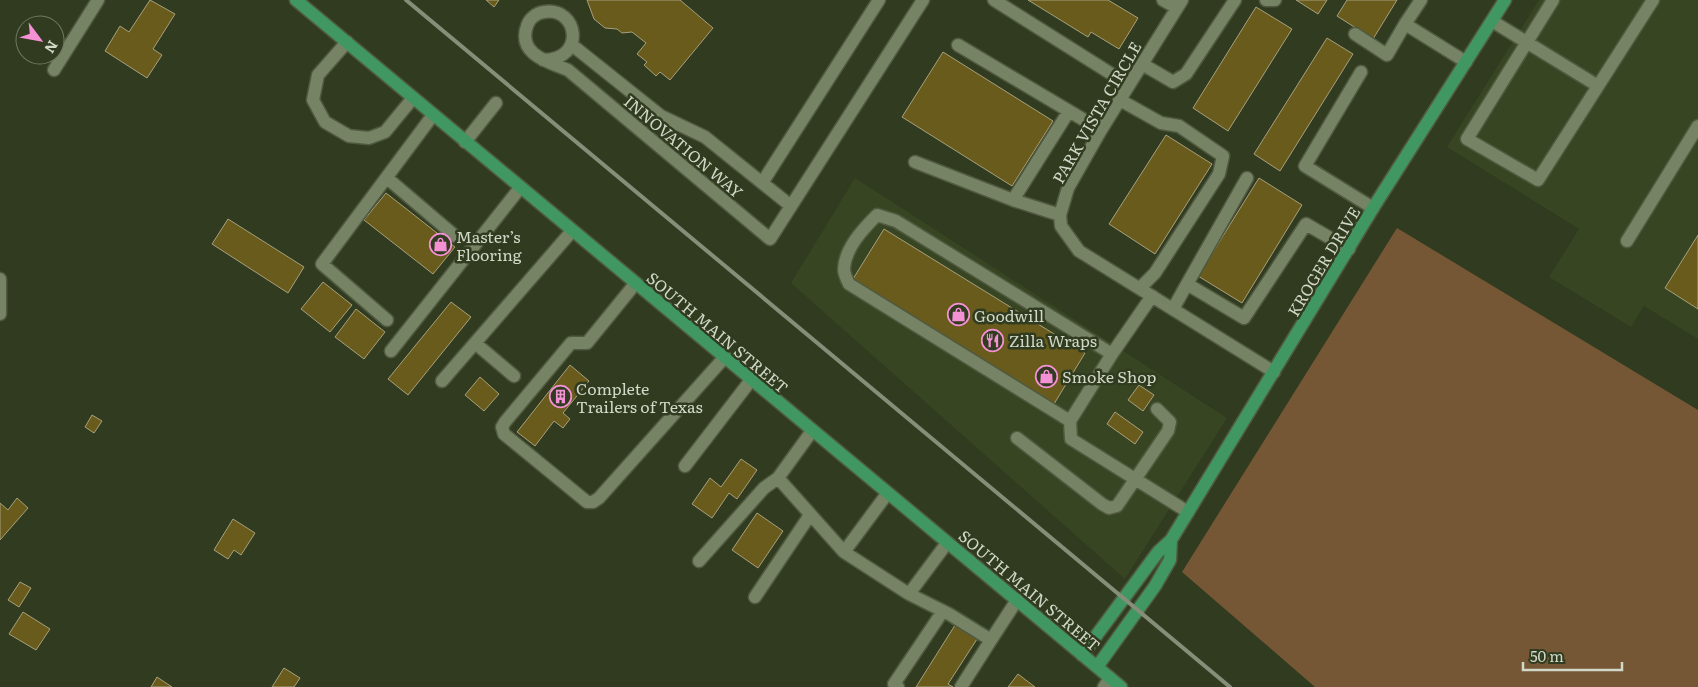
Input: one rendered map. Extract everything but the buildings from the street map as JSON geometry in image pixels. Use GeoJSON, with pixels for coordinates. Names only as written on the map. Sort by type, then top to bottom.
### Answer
{"type":"FeatureCollection","features":[{"type":"Feature","properties":{"kind":"main road","name":"SOUTH MAIN STREET"},"geometry":{"type":"LineString","coordinates":[[296,0],[1097,667],[1107,682],[1121,687]]}},
{"type":"Feature","properties":{"kind":"main road","name":"KROGER DRIVE"},"geometry":{"type":"LineString","coordinates":[[1082,655],[1158,552],[1172,540],[1373,208],[1505,0]]}},
{"type":"Feature","properties":{"kind":"main road","name":"KROGER DRIVE"},"geometry":{"type":"LineString","coordinates":[[1097,667],[1156,586],[1170,560],[1172,540]]}},
{"type":"Feature","properties":{"kind":"street"},"geometry":{"type":"LineString","coordinates":[[54,70],[98,0]]}},
{"type":"Feature","properties":{"kind":"street","name":"INNOVATION WAY"},"geometry":{"type":"LineString","coordinates":[[762,183],[879,0]]}},
{"type":"Feature","properties":{"kind":"street"},"geometry":{"type":"LineString","coordinates":[[994,0],[1129,85]]}},
{"type":"Feature","properties":{"kind":"street"},"geometry":{"type":"LineString","coordinates":[[1163,0],[1179,4]]}},
{"type":"Feature","properties":{"kind":"street"},"geometry":{"type":"LineString","coordinates":[[1142,64],[1173,82],[1186,74],[1236,0]]}},
{"type":"Feature","properties":{"kind":"street"},"geometry":{"type":"LineString","coordinates":[[1266,0],[1275,0]]}},
{"type":"Feature","properties":{"kind":"street"},"geometry":{"type":"LineString","coordinates":[[1355,34],[1387,55],[1421,0]]}},
{"type":"Feature","properties":{"kind":"street"},"geometry":{"type":"LineString","coordinates":[[1553,0],[1467,139],[1538,180],[1653,0]]}},
{"type":"Feature","properties":{"kind":"street","name":"INNOVATION WAY"},"geometry":{"type":"LineString","coordinates":[[535,60],[568,70],[770,239],[921,1]]}},
{"type":"Feature","properties":{"kind":"street","name":"PARK VISTA CIRCLE"},"geometry":{"type":"LineString","coordinates":[[1060,215],[1068,188],[1101,130],[1179,4]]}},
{"type":"Feature","properties":{"kind":"street"},"geometry":{"type":"LineString","coordinates":[[554,12],[566,18],[572,28],[572,45],[562,56],[554,60],[535,60],[529,50],[525,34],[528,24],[540,13],[554,12]]}},
{"type":"Feature","properties":{"kind":"street"},"geometry":{"type":"LineString","coordinates":[[1492,21],[1598,86]]}},
{"type":"Feature","properties":{"kind":"street"},"geometry":{"type":"LineString","coordinates":[[1405,24],[1466,62]]}},
{"type":"Feature","properties":{"kind":"street"},"geometry":{"type":"LineString","coordinates":[[346,42],[318,75],[313,100],[325,122],[349,136],[369,138],[385,132],[413,98]]}},
{"type":"Feature","properties":{"kind":"street","name":"INNOVATION WAY"},"geometry":{"type":"LineString","coordinates":[[572,45],[661,116],[705,136],[791,206]]}},
{"type":"Feature","properties":{"kind":"street"},"geometry":{"type":"LineString","coordinates":[[958,45],[1101,130]]}},
{"type":"Feature","properties":{"kind":"street"},"geometry":{"type":"LineString","coordinates":[[1361,72],[1305,166],[1373,208]]}},
{"type":"Feature","properties":{"kind":"street"},"geometry":{"type":"LineString","coordinates":[[1120,100],[1161,123],[1179,126],[1223,156],[1219,174],[1155,273],[1140,288]]}},
{"type":"Feature","properties":{"kind":"street"},"geometry":{"type":"LineString","coordinates":[[465,142],[496,103]]}},
{"type":"Feature","properties":{"kind":"street"},"geometry":{"type":"LineString","coordinates":[[1013,200],[1069,111]]}},
{"type":"Feature","properties":{"kind":"street"},"geometry":{"type":"LineString","coordinates":[[387,320],[322,264],[433,115]]}},
{"type":"Feature","properties":{"kind":"street"},"geometry":{"type":"LineString","coordinates":[[1627,241],[1698,126]]}},
{"type":"Feature","properties":{"kind":"street"},"geometry":{"type":"LineString","coordinates":[[915,162],[1013,200],[1060,215],[1061,226],[1079,251],[1274,372]]}},
{"type":"Feature","properties":{"kind":"street"},"geometry":{"type":"LineString","coordinates":[[386,178],[455,236]]}},
{"type":"Feature","properties":{"kind":"street"},"geometry":{"type":"LineString","coordinates":[[1173,309],[1247,178]]}},
{"type":"Feature","properties":{"kind":"street"},"geometry":{"type":"LineString","coordinates":[[391,351],[520,188]]}},
{"type":"Feature","properties":{"kind":"street"},"geometry":{"type":"LineString","coordinates":[[1070,421],[849,284],[844,270],[849,251],[862,230],[876,215],[896,221],[1112,354]]}},
{"type":"Feature","properties":{"kind":"street"},"geometry":{"type":"LineString","coordinates":[[1187,284],[1244,318],[1306,224],[1349,249]]}},
{"type":"Feature","properties":{"kind":"street"},"geometry":{"type":"LineString","coordinates":[[442,381],[572,231]]}},
{"type":"Feature","properties":{"kind":"street"},"geometry":{"type":"LineString","coordinates":[[0,279],[0,314]]}},
{"type":"Feature","properties":{"kind":"street"},"geometry":{"type":"LineString","coordinates":[[635,284],[587,343],[571,343],[504,422],[504,434],[587,502],[593,502],[600,498],[724,358]]}},
{"type":"Feature","properties":{"kind":"street"},"geometry":{"type":"LineString","coordinates":[[1152,296],[1112,354],[1070,421],[1071,439],[1188,512]]}},
{"type":"Feature","properties":{"kind":"street"},"geometry":{"type":"LineString","coordinates":[[475,343],[514,376]]}},
{"type":"Feature","properties":{"kind":"street"},"geometry":{"type":"LineString","coordinates":[[685,466],[751,380]]}},
{"type":"Feature","properties":{"kind":"street"},"geometry":{"type":"LineString","coordinates":[[1017,438],[1109,508],[1118,506],[1168,431],[1170,422],[1157,409]]}},
{"type":"Feature","properties":{"kind":"street"},"geometry":{"type":"LineString","coordinates":[[699,561],[764,488],[778,478],[812,431]]}},
{"type":"Feature","properties":{"kind":"street"},"geometry":{"type":"LineString","coordinates":[[778,478],[844,552],[909,594],[943,611],[991,640]]}},
{"type":"Feature","properties":{"kind":"street"},"geometry":{"type":"LineString","coordinates":[[844,552],[888,494]]}},
{"type":"Feature","properties":{"kind":"street"},"geometry":{"type":"LineString","coordinates":[[755,597],[810,515]]}},
{"type":"Feature","properties":{"kind":"street"},"geometry":{"type":"LineString","coordinates":[[909,594],[947,543]]}},
{"type":"Feature","properties":{"kind":"street"},"geometry":{"type":"LineString","coordinates":[[961,687],[1017,600]]}},
{"type":"Feature","properties":{"kind":"street"},"geometry":{"type":"LineString","coordinates":[[898,687],[894,684],[943,611]]}},
{"type":"Feature","properties":{"kind":"shaded area"},"geometry":{"type":"Polygon","coordinates":[[[1539,0],[1698,0],[1698,339],[1644,306],[1631,327],[1549,277],[1579,229],[1447,147],[1539,0]]]}},
{"type":"Feature","properties":{"kind":"shaded area"},"geometry":{"type":"Polygon","coordinates":[[[855,178],[1227,418],[1125,579],[791,283],[855,178]]]}},
{"type":"Feature","properties":{"kind":"shaded area"},"geometry":{"type":"Polygon","coordinates":[[[1397,228],[1698,410],[1698,687],[1315,687],[1182,572],[1397,228]]]}},
{"type":"Feature","properties":{"kind":"railway"},"geometry":{"type":"LineString","coordinates":[[406,0],[1230,687]]}},
{"type":"Feature","properties":{"kind":"place","name":"Master’s Flooring"},"geometry":{"type":"Point","coordinates":[440,245]}},
{"type":"Feature","properties":{"kind":"place","name":"Goodwill"},"geometry":{"type":"Point","coordinates":[958,315]}},
{"type":"Feature","properties":{"kind":"place","name":"Zilla Wraps"},"geometry":{"type":"Point","coordinates":[993,340]}},
{"type":"Feature","properties":{"kind":"place","name":"Smoke Shop"},"geometry":{"type":"Point","coordinates":[1046,376]}},
{"type":"Feature","properties":{"kind":"place","name":"Complete Trailers of Texas"},"geometry":{"type":"Point","coordinates":[560,397]}}]}
